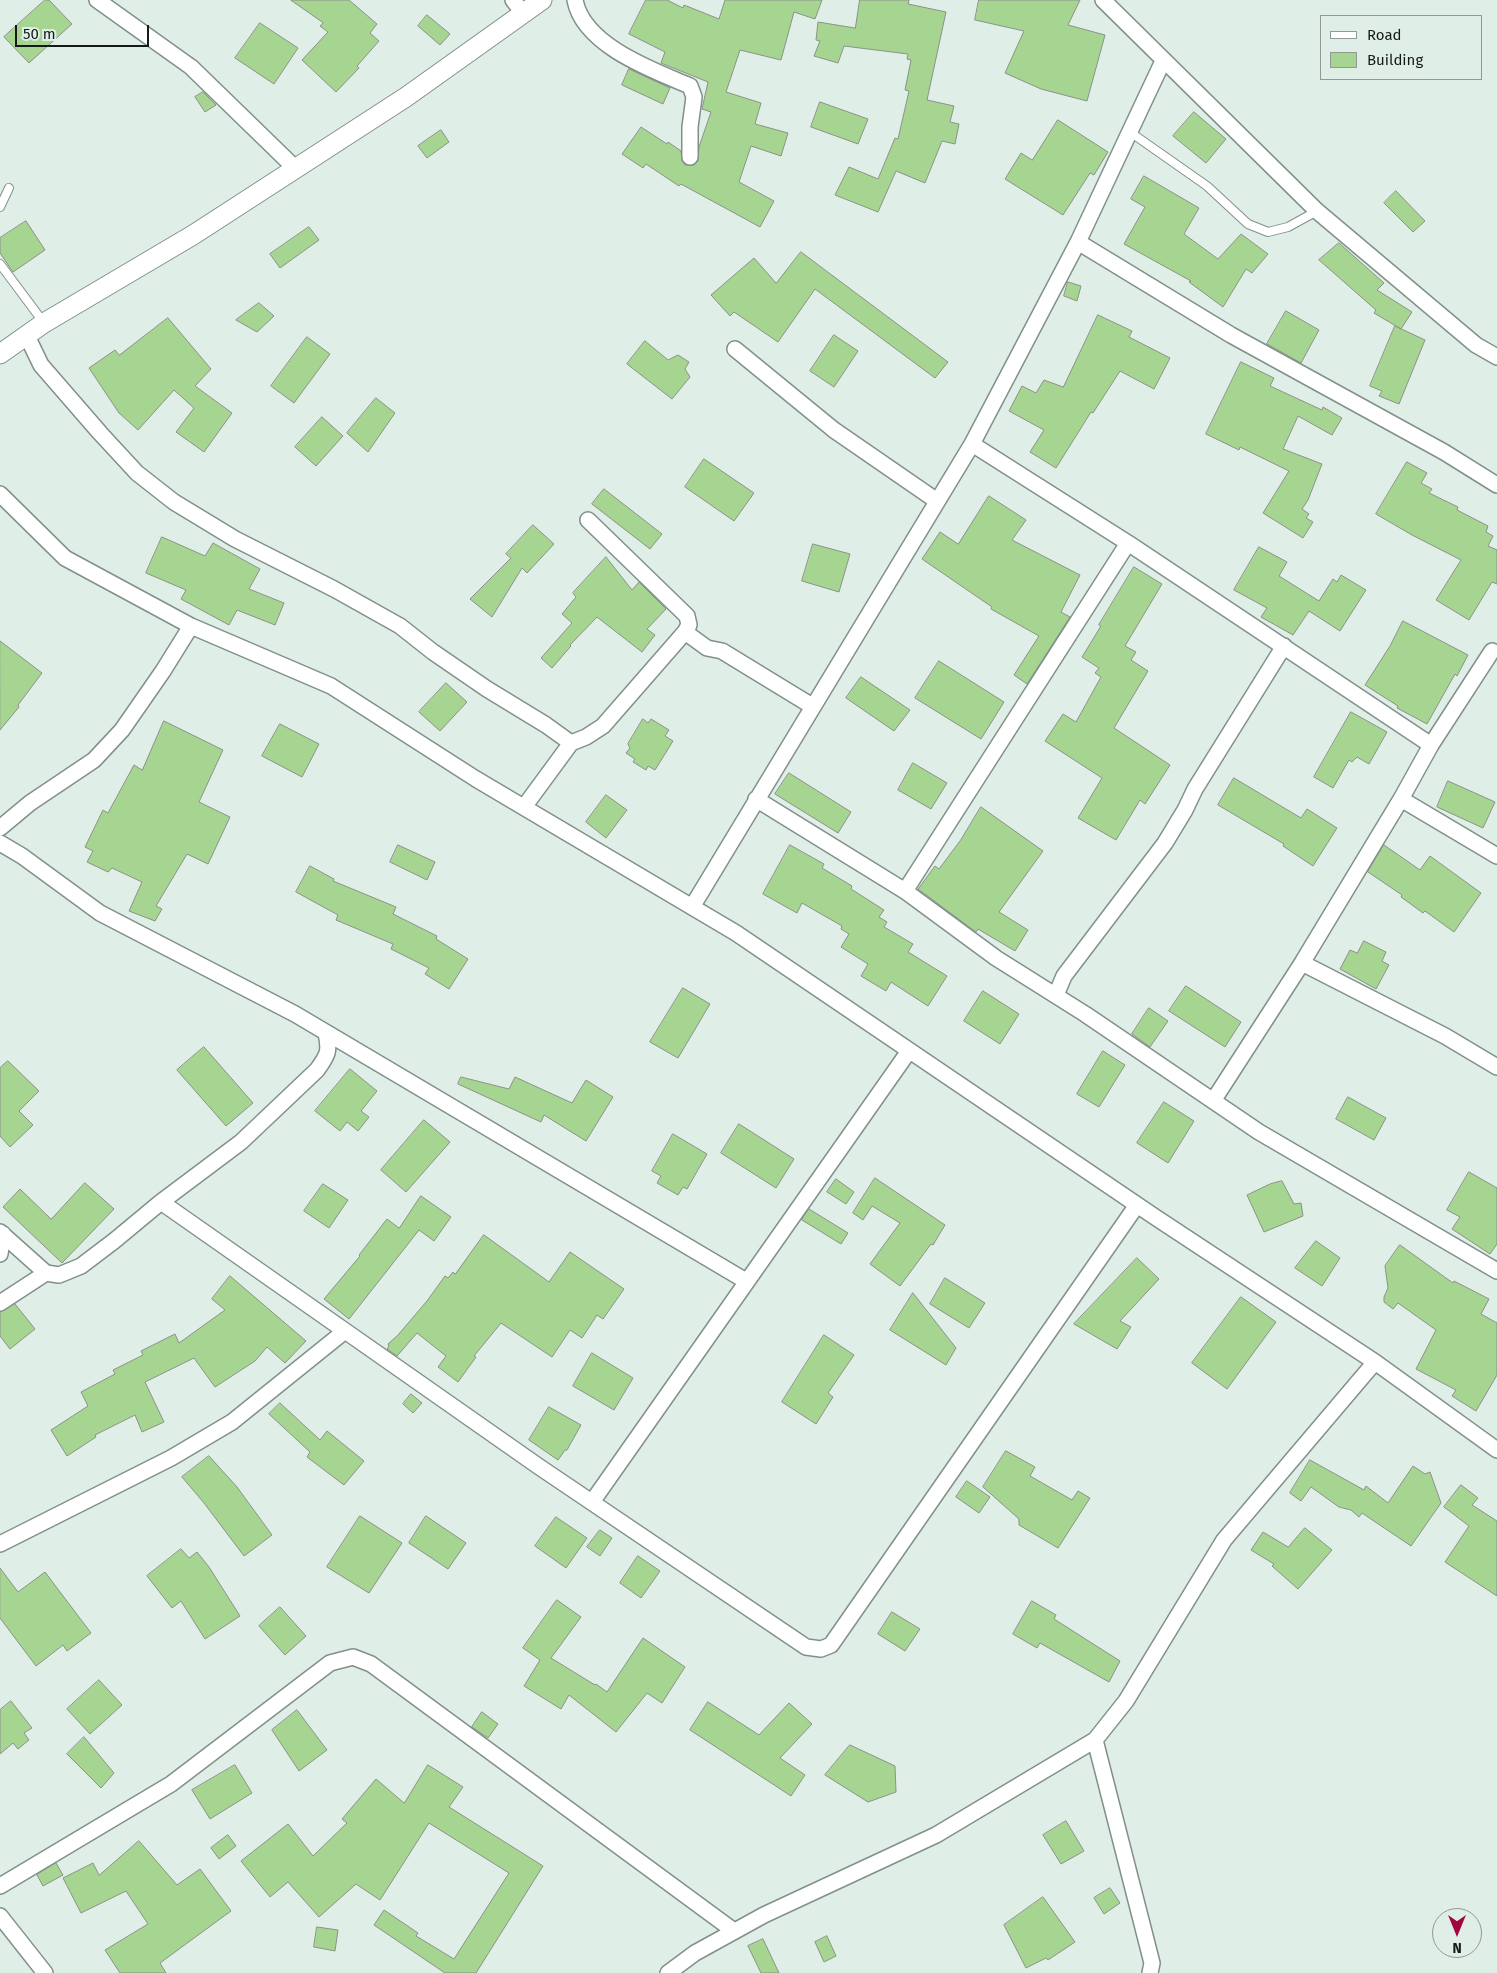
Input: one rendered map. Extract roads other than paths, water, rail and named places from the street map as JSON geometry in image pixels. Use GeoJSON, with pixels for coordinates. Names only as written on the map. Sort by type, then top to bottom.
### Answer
{"type":"FeatureCollection","features":[{"type":"Feature","properties":{"kind":"street"},"geometry":{"type":"LineString","coordinates":[[97,0],[190,67],[295,168]]}},
{"type":"Feature","properties":{"kind":"street"},"geometry":{"type":"LineString","coordinates":[[0,354],[44,323],[193,234],[406,97],[518,7],[542,0]]}},
{"type":"Feature","properties":{"kind":"street"},"geometry":{"type":"LineString","coordinates":[[575,0],[585,24],[606,44],[649,69],[690,86],[694,97],[690,127],[690,157]]}},
{"type":"Feature","properties":{"kind":"street"},"geometry":{"type":"LineString","coordinates":[[1104,0],[1163,61],[1318,211],[1476,345],[1496,355]]}},
{"type":"Feature","properties":{"kind":"street"},"geometry":{"type":"LineString","coordinates":[[692,906],[972,444],[1078,242],[1163,61]]}},
{"type":"Feature","properties":{"kind":"street"},"geometry":{"type":"LineString","coordinates":[[1078,242],[1232,335],[1444,452],[1497,485]]}},
{"type":"Feature","properties":{"kind":"street"},"geometry":{"type":"LineString","coordinates":[[27,336],[41,365],[94,426],[137,473],[174,502],[235,539],[334,589],[400,626],[433,652],[487,689],[546,724],[572,742]]}},
{"type":"Feature","properties":{"kind":"street"},"geometry":{"type":"LineString","coordinates":[[735,349],[834,430],[938,501]]}},
{"type":"Feature","properties":{"kind":"street"},"geometry":{"type":"LineString","coordinates":[[972,444],[1128,542],[1431,745]]}},
{"type":"Feature","properties":{"kind":"street"},"geometry":{"type":"LineString","coordinates":[[0,494],[64,558],[191,626],[331,686],[476,778],[736,933],[1137,1205],[1375,1362],[1497,1450]]}},
{"type":"Feature","properties":{"kind":"street"},"geometry":{"type":"LineString","coordinates":[[524,807],[572,742],[586,737],[603,726],[686,632],[689,624],[687,616],[588,520]]}},
{"type":"Feature","properties":{"kind":"street"},"geometry":{"type":"LineString","coordinates":[[905,891],[1128,542]]}},
{"type":"Feature","properties":{"kind":"street"},"geometry":{"type":"LineString","coordinates":[[0,828],[30,803],[94,760],[122,730],[163,671],[191,626]]}},
{"type":"Feature","properties":{"kind":"street"},"geometry":{"type":"LineString","coordinates":[[686,632],[707,648],[722,651],[812,706]]}},
{"type":"Feature","properties":{"kind":"street"},"geometry":{"type":"LineString","coordinates":[[1056,995],[1064,976],[1165,843],[1195,789],[1284,646]]}},
{"type":"Feature","properties":{"kind":"street"},"geometry":{"type":"LineString","coordinates":[[1213,1101],[1302,963],[1401,799],[1431,745],[1495,649]]}},
{"type":"Feature","properties":{"kind":"street"},"geometry":{"type":"LineString","coordinates":[[1401,799],[1497,856]]}},
{"type":"Feature","properties":{"kind":"street"},"geometry":{"type":"LineString","coordinates":[[756,800],[905,891],[996,958],[1056,995],[1259,1132],[1497,1271]]}},
{"type":"Feature","properties":{"kind":"street"},"geometry":{"type":"LineString","coordinates":[[0,843],[22,856],[100,913],[294,1014],[746,1281]]}},
{"type":"Feature","properties":{"kind":"street"},"geometry":{"type":"LineString","coordinates":[[1302,963],[1445,1036],[1497,1067]]}},
{"type":"Feature","properties":{"kind":"street"},"geometry":{"type":"LineString","coordinates":[[1,1233],[46,1273],[59,1275],[81,1266],[161,1202],[241,1142],[317,1070],[327,1056],[329,1045],[326,1033]]}},
{"type":"Feature","properties":{"kind":"street"},"geometry":{"type":"LineString","coordinates":[[592,1502],[909,1051]]}},
{"type":"Feature","properties":{"kind":"street"},"geometry":{"type":"LineString","coordinates":[[161,1202],[538,1466],[806,1647],[821,1649],[831,1645],[1137,1205]]}},
{"type":"Feature","properties":{"kind":"street"},"geometry":{"type":"LineString","coordinates":[[0,1254],[1,1233]]}},
{"type":"Feature","properties":{"kind":"street"},"geometry":{"type":"LineString","coordinates":[[0,1303],[46,1273]]}},
{"type":"Feature","properties":{"kind":"street"},"geometry":{"type":"LineString","coordinates":[[0,1544],[172,1458],[232,1422],[345,1331]]}},
{"type":"Feature","properties":{"kind":"street"},"geometry":{"type":"LineString","coordinates":[[668,1973],[695,1954],[764,1915],[936,1835],[1095,1740],[1126,1701],[1224,1540],[1375,1362]]}},
{"type":"Feature","properties":{"kind":"street"},"geometry":{"type":"LineString","coordinates":[[0,1886],[171,1784],[330,1663],[353,1657],[371,1664],[734,1931]]}},
{"type":"Feature","properties":{"kind":"street"},"geometry":{"type":"LineString","coordinates":[[1095,1740],[1152,1963],[1150,1973]]}},
{"type":"Feature","properties":{"kind":"street"},"geometry":{"type":"LineString","coordinates":[[0,1916],[45,1973]]}},
{"type":"Feature","properties":{"kind":"lane"},"geometry":{"type":"LineString","coordinates":[[1130,132],[1207,186],[1248,224],[1268,232],[1288,228],[1318,211]]}},
{"type":"Feature","properties":{"kind":"lane"},"geometry":{"type":"LineString","coordinates":[[0,207],[9,188]]}},
{"type":"Feature","properties":{"kind":"lane"},"geometry":{"type":"LineString","coordinates":[[0,264],[44,323]]}}]}
